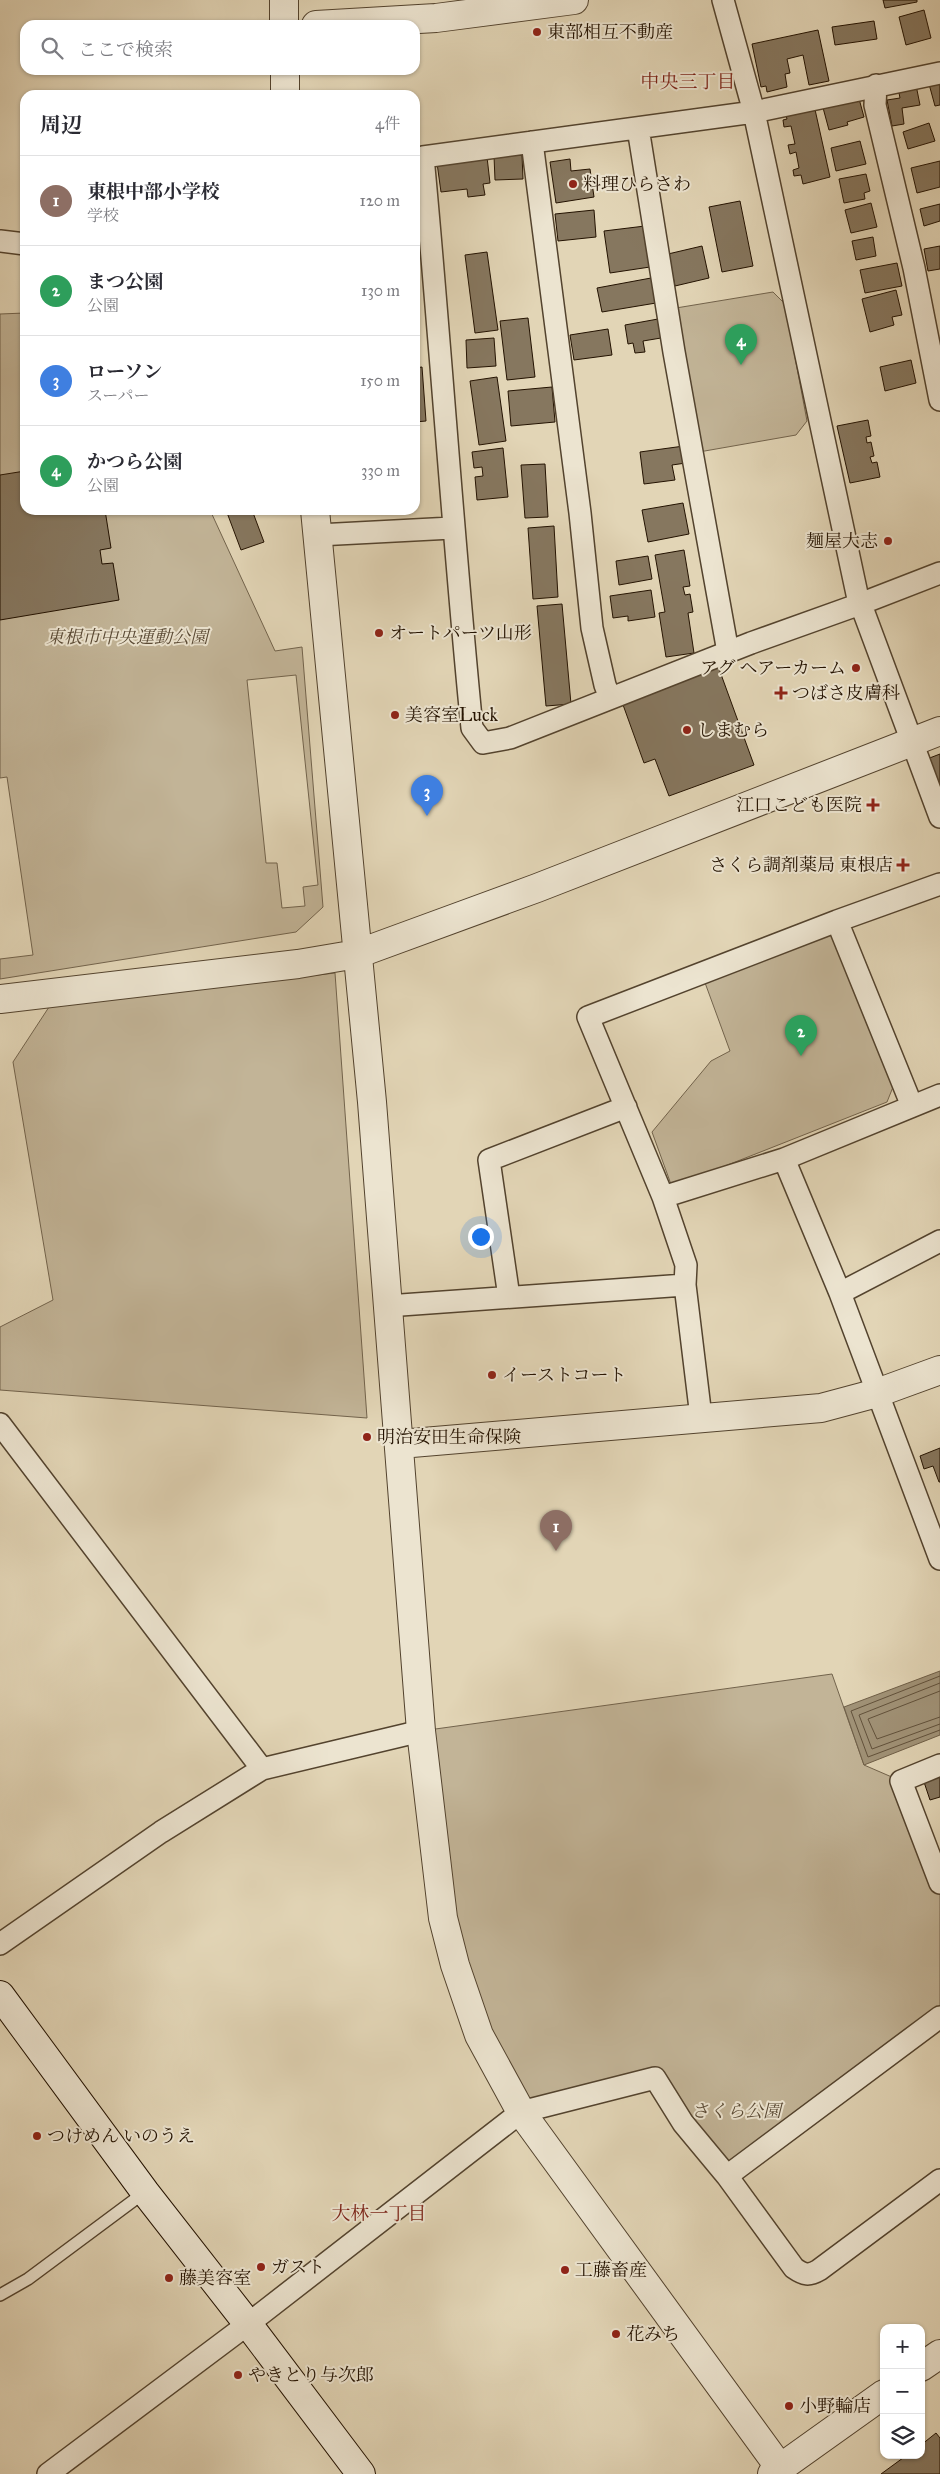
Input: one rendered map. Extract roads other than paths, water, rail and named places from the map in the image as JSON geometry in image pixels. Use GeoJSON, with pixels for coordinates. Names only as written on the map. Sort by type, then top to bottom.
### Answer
{"type":"FeatureCollection","features":[{"type":"Feature","properties":{"kind":"street"},"geometry":{"type":"LineString","coordinates":[[284,0],[284,20]]}},
{"type":"Feature","properties":{"kind":"street"},"geometry":{"type":"LineString","coordinates":[[402,20],[436,18],[574,0]]}},
{"type":"Feature","properties":{"kind":"street"},"geometry":{"type":"LineString","coordinates":[[723,0],[754,112],[834,493],[860,604],[940,816]]}},
{"type":"Feature","properties":{"kind":"street"},"geometry":{"type":"LineString","coordinates":[[940,73],[754,112],[424,157],[438,316],[452,528],[472,728],[483,743],[510,738],[728,652],[940,573]]}},
{"type":"Feature","properties":{"kind":"street"},"geometry":{"type":"LineString","coordinates":[[285,75],[285,90]]}},
{"type":"Feature","properties":{"kind":"street"},"geometry":{"type":"LineString","coordinates":[[876,85],[875,105],[914,268],[940,400]]}},
{"type":"Feature","properties":{"kind":"street"},"geometry":{"type":"LineString","coordinates":[[638,128],[674,352],[728,652]]}},
{"type":"Feature","properties":{"kind":"street"},"geometry":{"type":"LineString","coordinates":[[532,142],[580,513],[592,628],[605,685],[610,698]]}},
{"type":"Feature","properties":{"kind":"street"},"geometry":{"type":"LineString","coordinates":[[0,241],[20,243]]}},
{"type":"Feature","properties":{"kind":"street"},"geometry":{"type":"LineString","coordinates":[[452,528],[317,522],[372,1102],[421,1731],[443,1918],[455,1965],[479,2035],[521,2112],[779,2472],[880,2397]]}},
{"type":"Feature","properties":{"kind":"street"},"geometry":{"type":"LineString","coordinates":[[0,1000],[288,965],[357,954],[537,888],[940,731]]}},
{"type":"Feature","properties":{"kind":"street"},"geometry":{"type":"LineString","coordinates":[[701,1417],[685,1285],[686,1266],[663,1197],[588,1017],[940,884]]}},
{"type":"Feature","properties":{"kind":"street"},"geometry":{"type":"LineString","coordinates":[[838,921],[912,1106]]}},
{"type":"Feature","properties":{"kind":"street"},"geometry":{"type":"LineString","coordinates":[[663,1197],[784,1159],[940,1095]]}},
{"type":"Feature","properties":{"kind":"street"},"geometry":{"type":"LineString","coordinates":[[509,1298],[489,1160],[626,1107]]}},
{"type":"Feature","properties":{"kind":"street"},"geometry":{"type":"LineString","coordinates":[[784,1159],[840,1293],[877,1393],[933,1521],[940,1559]]}},
{"type":"Feature","properties":{"kind":"street"},"geometry":{"type":"LineString","coordinates":[[840,1293],[940,1241]]}},
{"type":"Feature","properties":{"kind":"street"},"geometry":{"type":"LineString","coordinates":[[387,1306],[685,1285]]}},
{"type":"Feature","properties":{"kind":"street"},"geometry":{"type":"LineString","coordinates":[[400,1444],[821,1408],[877,1393],[940,1370]]}},
{"type":"Feature","properties":{"kind":"street"},"geometry":{"type":"LineString","coordinates":[[0,1424],[262,1769]]}},
{"type":"Feature","properties":{"kind":"street"},"geometry":{"type":"LineString","coordinates":[[0,1944],[161,1832],[262,1769],[421,1731]]}},
{"type":"Feature","properties":{"kind":"street"},"geometry":{"type":"LineString","coordinates":[[940,1765],[901,1781],[940,1883]]}},
{"type":"Feature","properties":{"kind":"street"},"geometry":{"type":"LineString","coordinates":[[0,1995],[145,2192],[248,2324],[361,2474]]}},
{"type":"Feature","properties":{"kind":"street"},"geometry":{"type":"LineString","coordinates":[[728,2176],[940,2017]]}},
{"type":"Feature","properties":{"kind":"street"},"geometry":{"type":"LineString","coordinates":[[48,2474],[248,2324],[521,2112],[655,2078],[683,2123],[728,2176],[794,2268],[802,2274],[810,2275],[940,2180]]}},
{"type":"Feature","properties":{"kind":"street"},"geometry":{"type":"LineString","coordinates":[[925,2364],[940,2354]]}},
{"type":"Feature","properties":{"kind":"lane"},"geometry":{"type":"LineString","coordinates":[[0,2295],[28,2279],[145,2192]]}},
{"type":"Feature","properties":{"kind":"water"},"geometry":{"type":"Polygon","coordinates":[[[940,1671],[940,1735],[864,1765],[844,1707],[940,1671]]]}},
{"type":"Feature","properties":{"kind":"place","name":"東部相互不動産"},"geometry":{"type":"Point","coordinates":[537,32]}},
{"type":"Feature","properties":{"kind":"place","name":"料理ひらさわ"},"geometry":{"type":"Point","coordinates":[573,184]}},
{"type":"Feature","properties":{"kind":"place","name":"かつら公園"},"geometry":{"type":"Point","coordinates":[741,365]}},
{"type":"Feature","properties":{"kind":"place","name":"麺屋大志"},"geometry":{"type":"Point","coordinates":[888,541]}},
{"type":"Feature","properties":{"kind":"place","name":"オートパーツ山形"},"geometry":{"type":"Point","coordinates":[379,633]}},
{"type":"Feature","properties":{"kind":"place","name":"アグ ヘアーカーム"},"geometry":{"type":"Point","coordinates":[856,668]}},
{"type":"Feature","properties":{"kind":"place","name":"つばさ皮膚科"},"geometry":{"type":"Point","coordinates":[781,693]}},
{"type":"Feature","properties":{"kind":"place","name":"美容室Luck"},"geometry":{"type":"Point","coordinates":[395,715]}},
{"type":"Feature","properties":{"kind":"place","name":"しまむら"},"geometry":{"type":"Point","coordinates":[687,730]}},
{"type":"Feature","properties":{"kind":"place","name":"江口こども医院"},"geometry":{"type":"Point","coordinates":[873,805]}},
{"type":"Feature","properties":{"kind":"place","name":"ローソン"},"geometry":{"type":"Point","coordinates":[427,816]}},
{"type":"Feature","properties":{"kind":"place","name":"さくら調剤薬局 東根店"},"geometry":{"type":"Point","coordinates":[903,865]}},
{"type":"Feature","properties":{"kind":"place","name":"まつ公園"},"geometry":{"type":"Point","coordinates":[801,1056]}},
{"type":"Feature","properties":{"kind":"place","name":"イーストコート"},"geometry":{"type":"Point","coordinates":[492,1375]}},
{"type":"Feature","properties":{"kind":"place","name":"明治安田生命保険"},"geometry":{"type":"Point","coordinates":[367,1437]}},
{"type":"Feature","properties":{"kind":"place","name":"東根中部小学校"},"geometry":{"type":"Point","coordinates":[556,1551]}},
{"type":"Feature","properties":{"kind":"place","name":"つけめん いのうえ"},"geometry":{"type":"Point","coordinates":[37,2136]}},
{"type":"Feature","properties":{"kind":"place","name":"ガスト"},"geometry":{"type":"Point","coordinates":[261,2267]}},
{"type":"Feature","properties":{"kind":"place","name":"工藤畜産"},"geometry":{"type":"Point","coordinates":[565,2270]}},
{"type":"Feature","properties":{"kind":"place","name":"藤美容室"},"geometry":{"type":"Point","coordinates":[169,2278]}},
{"type":"Feature","properties":{"kind":"place","name":"花みち"},"geometry":{"type":"Point","coordinates":[616,2334]}},
{"type":"Feature","properties":{"kind":"place","name":"やきとり与次郎"},"geometry":{"type":"Point","coordinates":[238,2375]}},
{"type":"Feature","properties":{"kind":"place","name":"小野輪店"},"geometry":{"type":"Point","coordinates":[789,2406]}},
{"type":"Feature","properties":{"kind":"district","name":"中央三丁目"},"geometry":{"type":"Point","coordinates":[688,81]}},
{"type":"Feature","properties":{"kind":"district","name":"大林一丁目"},"geometry":{"type":"Point","coordinates":[379,2213]}},
{"type":"Feature","properties":{"kind":"park label","name":"東根市中央運動公園"},"geometry":{"type":"Point","coordinates":[127,637]}},
{"type":"Feature","properties":{"kind":"park label","name":"さくら公園"},"geometry":{"type":"Point","coordinates":[736,2111]}}]}
